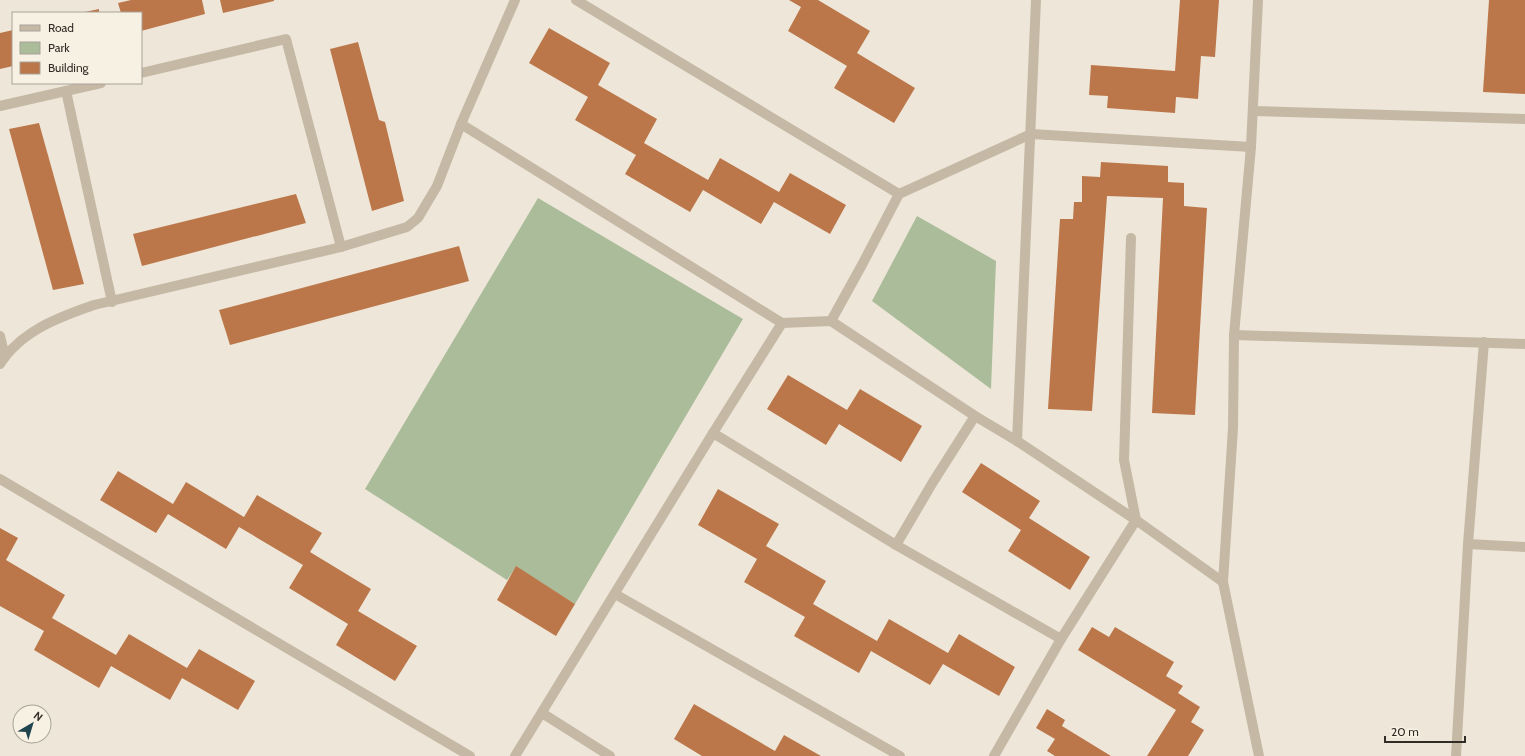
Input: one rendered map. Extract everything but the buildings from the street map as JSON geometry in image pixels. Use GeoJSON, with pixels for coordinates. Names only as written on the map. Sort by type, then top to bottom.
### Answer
{"type":"FeatureCollection","features":[{"type":"Feature","properties":{"kind":"street"},"geometry":{"type":"LineString","coordinates":[[2,360],[27,336],[48,323],[81,310],[341,247],[407,227],[418,218],[437,186],[461,124],[515,0]]}},
{"type":"Feature","properties":{"kind":"street"},"geometry":{"type":"LineString","coordinates":[[576,0],[899,194]]}},
{"type":"Feature","properties":{"kind":"street"},"geometry":{"type":"LineString","coordinates":[[1017,441],[1036,0]]}},
{"type":"Feature","properties":{"kind":"street"},"geometry":{"type":"LineString","coordinates":[[1258,0],[1251,147],[1234,335],[1233,428],[1223,582],[1259,756]]}},
{"type":"Feature","properties":{"kind":"street"},"geometry":{"type":"LineString","coordinates":[[142,73],[286,38],[341,247]]}},
{"type":"Feature","properties":{"kind":"street"},"geometry":{"type":"LineString","coordinates":[[0,106],[97,84]]}},
{"type":"Feature","properties":{"kind":"street"},"geometry":{"type":"LineString","coordinates":[[66,91],[112,302]]}},
{"type":"Feature","properties":{"kind":"street"},"geometry":{"type":"LineString","coordinates":[[1253,111],[1525,119]]}},
{"type":"Feature","properties":{"kind":"street"},"geometry":{"type":"LineString","coordinates":[[461,124],[782,323],[831,321],[1136,520],[1223,582]]}},
{"type":"Feature","properties":{"kind":"street"},"geometry":{"type":"LineString","coordinates":[[831,321],[899,194],[1031,134],[1251,147]]}},
{"type":"Feature","properties":{"kind":"street"},"geometry":{"type":"LineString","coordinates":[[994,756],[1060,640],[1136,520],[1124,460],[1131,238]]}},
{"type":"Feature","properties":{"kind":"street"},"geometry":{"type":"LineString","coordinates":[[515,756],[782,323]]}},
{"type":"Feature","properties":{"kind":"street"},"geometry":{"type":"LineString","coordinates":[[1234,335],[1525,344]]}},
{"type":"Feature","properties":{"kind":"street"},"geometry":{"type":"LineString","coordinates":[[0,336],[2,360]]}},
{"type":"Feature","properties":{"kind":"street"},"geometry":{"type":"LineString","coordinates":[[1456,756],[1468,544],[1484,342]]}},
{"type":"Feature","properties":{"kind":"street"},"geometry":{"type":"LineString","coordinates":[[896,545],[933,482],[976,416]]}},
{"type":"Feature","properties":{"kind":"street"},"geometry":{"type":"LineString","coordinates":[[713,433],[896,545],[1060,640]]}},
{"type":"Feature","properties":{"kind":"street"},"geometry":{"type":"LineString","coordinates":[[0,479],[470,756]]}},
{"type":"Feature","properties":{"kind":"street"},"geometry":{"type":"LineString","coordinates":[[1468,544],[1525,547]]}},
{"type":"Feature","properties":{"kind":"street"},"geometry":{"type":"LineString","coordinates":[[616,594],[900,756]]}},
{"type":"Feature","properties":{"kind":"street"},"geometry":{"type":"LineString","coordinates":[[542,713],[610,756]]}},
{"type":"Feature","properties":{"kind":"green space"},"geometry":{"type":"Polygon","coordinates":[[[538,198],[743,319],[575,604],[516,567],[507,580],[365,489],[538,198]]]}},
{"type":"Feature","properties":{"kind":"green space"},"geometry":{"type":"Polygon","coordinates":[[[917,216],[996,261],[991,389],[872,301],[917,216]]]}}]}
